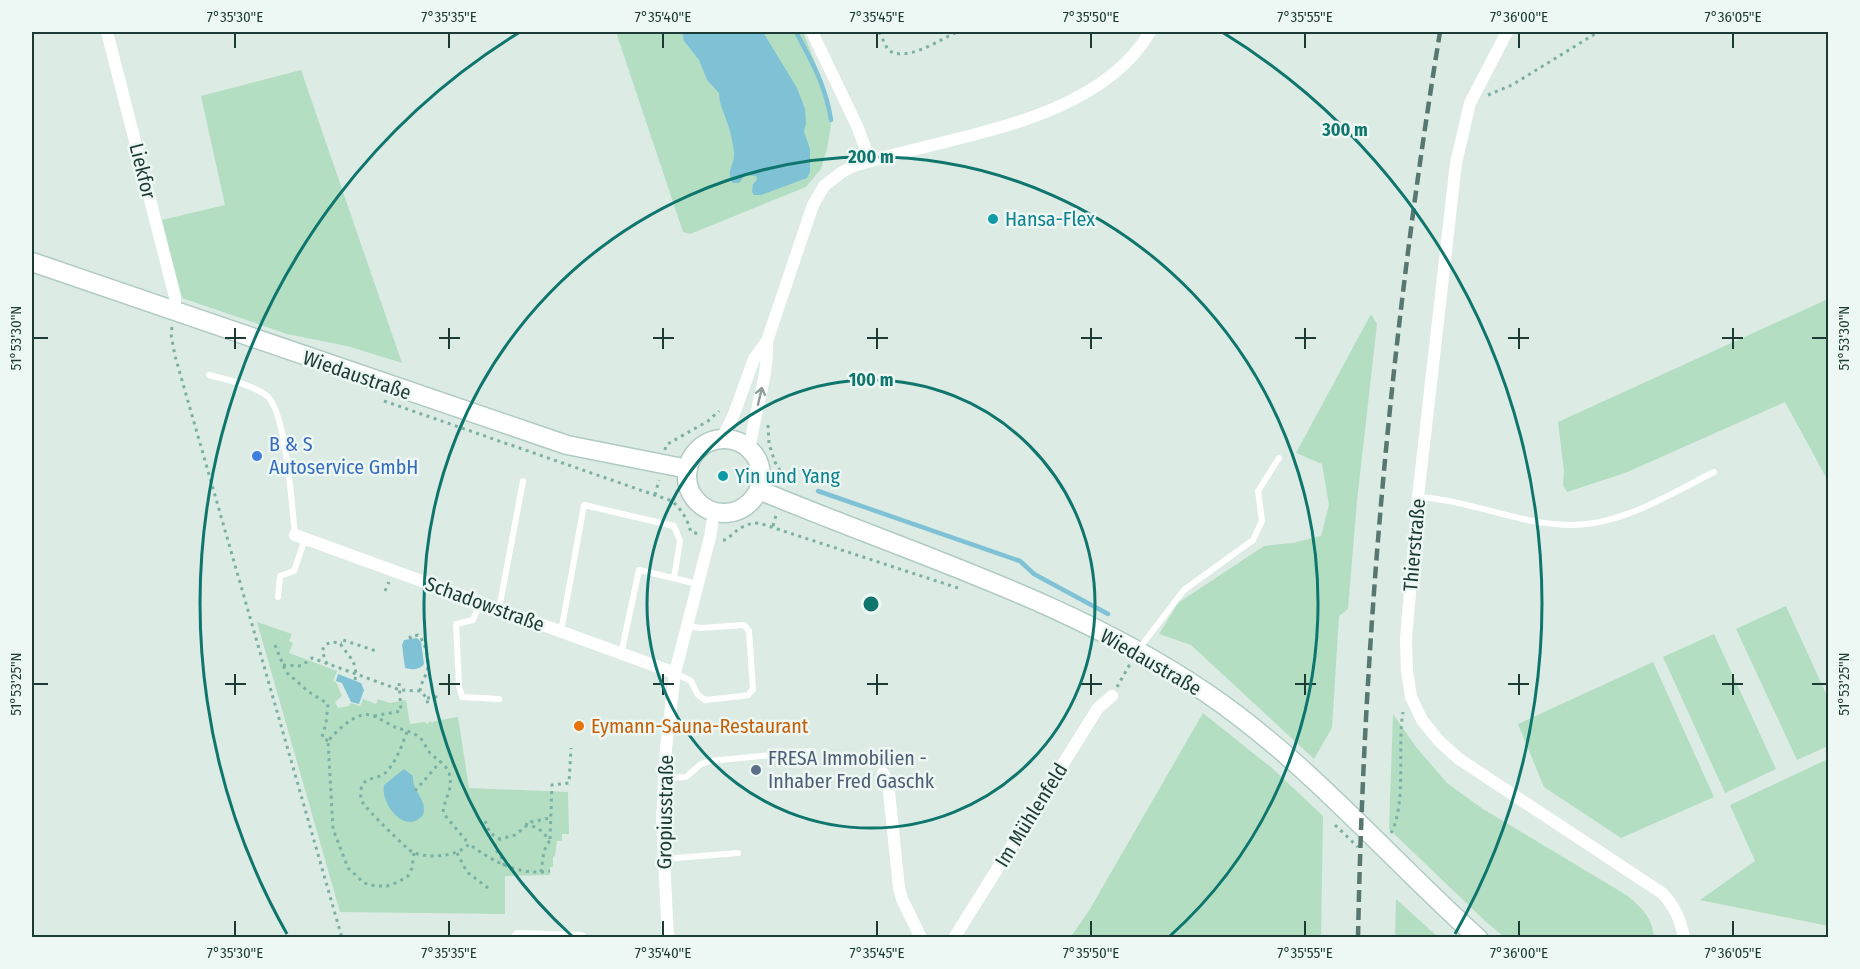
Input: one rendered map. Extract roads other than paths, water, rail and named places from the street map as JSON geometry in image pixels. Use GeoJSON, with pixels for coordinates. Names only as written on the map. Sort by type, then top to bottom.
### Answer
{"type":"FeatureCollection","features":[{"type":"Feature","properties":{"kind":"main road","name":"Wiedaustraße"},"geometry":{"type":"LineString","coordinates":[[32,262],[174,318],[567,445],[688,469]]}},
{"type":"Feature","properties":{"kind":"main road"},"geometry":{"type":"LineString","coordinates":[[722,439],[734,441],[750,450],[759,465],[761,482],[753,499],[746,507],[736,512],[725,514],[704,508],[690,491],[687,480],[692,458],[700,448],[722,439]]}},
{"type":"Feature","properties":{"kind":"main road","name":"Wiedaustraße"},"geometry":{"type":"LineString","coordinates":[[759,490],[950,564],[1063,614],[1132,660],[1174,672],[1243,719],[1279,749],[1373,849],[1478,938]]}},
{"type":"Feature","properties":{"kind":"street","name":"Liekfor"},"geometry":{"type":"LineString","coordinates":[[107,32],[175,297],[174,318]]}},
{"type":"Feature","properties":{"kind":"street"},"geometry":{"type":"LineString","coordinates":[[812,32],[858,128],[870,161]]}},
{"type":"Feature","properties":{"kind":"street"},"geometry":{"type":"LineString","coordinates":[[722,439],[734,414],[754,359],[767,341],[807,218],[824,186],[842,171],[870,161],[995,128],[1058,108],[1102,83],[1128,59],[1150,32]]}},
{"type":"Feature","properties":{"kind":"street","name":"Thierstraße"},"geometry":{"type":"LineString","coordinates":[[1507,32],[1470,103],[1456,163],[1418,497],[1406,639],[1411,697],[1422,720],[1438,741],[1460,759],[1662,893],[1671,902],[1684,938]]}},
{"type":"Feature","properties":{"kind":"street"},"geometry":{"type":"LineString","coordinates":[[750,450],[754,421],[768,362],[767,341]]}},
{"type":"Feature","properties":{"kind":"street","name":"Gropiusstraße"},"geometry":{"type":"LineString","coordinates":[[668,938],[662,820],[675,673],[710,537],[714,512]]}},
{"type":"Feature","properties":{"kind":"street","name":"Schadowstraße"},"geometry":{"type":"LineString","coordinates":[[300,537],[675,673]]}},
{"type":"Feature","properties":{"kind":"street","name":"Im Mühlenfeld"},"geometry":{"type":"LineString","coordinates":[[954,938],[1098,708],[1112,696]]}},
{"type":"Feature","properties":{"kind":"street"},"geometry":{"type":"LineString","coordinates":[[883,773],[888,782],[899,888],[921,938]]}},
{"type":"Feature","properties":{"kind":"street"},"geometry":{"type":"LineString","coordinates":[[518,936],[581,938]]}},
{"type":"Feature","properties":{"kind":"lane"},"geometry":{"type":"LineString","coordinates":[[209,375],[251,387],[268,396],[276,407],[300,537],[294,571],[280,576],[278,597]]}},
{"type":"Feature","properties":{"kind":"lane"},"geometry":{"type":"LineString","coordinates":[[1132,660],[1184,590],[1253,540],[1262,521],[1258,491],[1278,458]]}},
{"type":"Feature","properties":{"kind":"lane"},"geometry":{"type":"LineString","coordinates":[[1418,497],[1436,498],[1545,523],[1573,525],[1602,522],[1634,511],[1714,472]]}},
{"type":"Feature","properties":{"kind":"lane"},"geometry":{"type":"LineString","coordinates":[[499,609],[523,481]]}},
{"type":"Feature","properties":{"kind":"lane"},"geometry":{"type":"LineString","coordinates":[[561,632],[584,505],[674,526],[680,541],[674,578]]}},
{"type":"Feature","properties":{"kind":"lane"},"geometry":{"type":"LineString","coordinates":[[621,654],[639,570],[698,584]]}},
{"type":"Feature","properties":{"kind":"lane"},"geometry":{"type":"LineString","coordinates":[[480,602],[473,620],[456,624],[459,686],[462,697],[499,699]]}},
{"type":"Feature","properties":{"kind":"lane"},"geometry":{"type":"LineString","coordinates":[[675,673],[692,681],[698,695],[705,699],[742,696],[753,689],[749,631],[744,625],[701,628],[687,626]]}},
{"type":"Feature","properties":{"kind":"lane"},"geometry":{"type":"LineString","coordinates":[[664,778],[686,777],[701,764],[710,760],[813,751]]}},
{"type":"Feature","properties":{"kind":"lane"},"geometry":{"type":"LineString","coordinates":[[663,859],[738,853]]}},
{"type":"Feature","properties":{"kind":"water"},"geometry":{"type":"Polygon","coordinates":[[[682,32],[763,32],[797,88],[805,109],[804,132],[810,149],[810,172],[807,178],[761,195],[754,195],[752,192],[753,184],[757,180],[756,176],[745,175],[739,183],[733,183],[730,171],[734,157],[733,146],[719,93],[707,80],[699,60],[684,41],[682,32]]]}},
{"type":"Feature","properties":{"kind":"water"},"geometry":{"type":"Polygon","coordinates":[[[417,638],[421,642],[424,664],[415,669],[405,668],[402,645],[404,640],[417,638]]]}},
{"type":"Feature","properties":{"kind":"water"},"geometry":{"type":"Polygon","coordinates":[[[338,674],[361,683],[364,690],[359,704],[351,702],[342,683],[336,681],[338,674]]]}},
{"type":"Feature","properties":{"kind":"water"},"geometry":{"type":"Polygon","coordinates":[[[404,769],[413,776],[413,782],[423,804],[423,815],[416,821],[402,820],[396,815],[386,801],[384,793],[384,785],[404,769]]]}},
{"type":"Feature","properties":{"kind":"waterway"},"geometry":{"type":"LineString","coordinates":[[796,32],[822,85],[831,120]]}},
{"type":"Feature","properties":{"kind":"waterway"},"geometry":{"type":"LineString","coordinates":[[818,491],[1020,561],[1034,574],[1108,614]]}},
{"type":"Feature","properties":{"kind":"railway"},"geometry":{"type":"LineString","coordinates":[[1358,938],[1366,710],[1383,483],[1407,257],[1440,32]]}},
{"type":"Feature","properties":{"kind":"place","name":"Hansa-Flex"},"geometry":{"type":"Point","coordinates":[993,219]}},
{"type":"Feature","properties":{"kind":"place","name":"B & S Autoservice GmbH"},"geometry":{"type":"Point","coordinates":[257,456]}},
{"type":"Feature","properties":{"kind":"place","name":"Yin und Yang"},"geometry":{"type":"Point","coordinates":[723,476]}},
{"type":"Feature","properties":{"kind":"place","name":"Eymann-Sauna-Restaurant"},"geometry":{"type":"Point","coordinates":[579,726]}},
{"type":"Feature","properties":{"kind":"place","name":"FRESA Immobilien - Inhaber Fred Gaschk"},"geometry":{"type":"Point","coordinates":[756,770]}}]}
